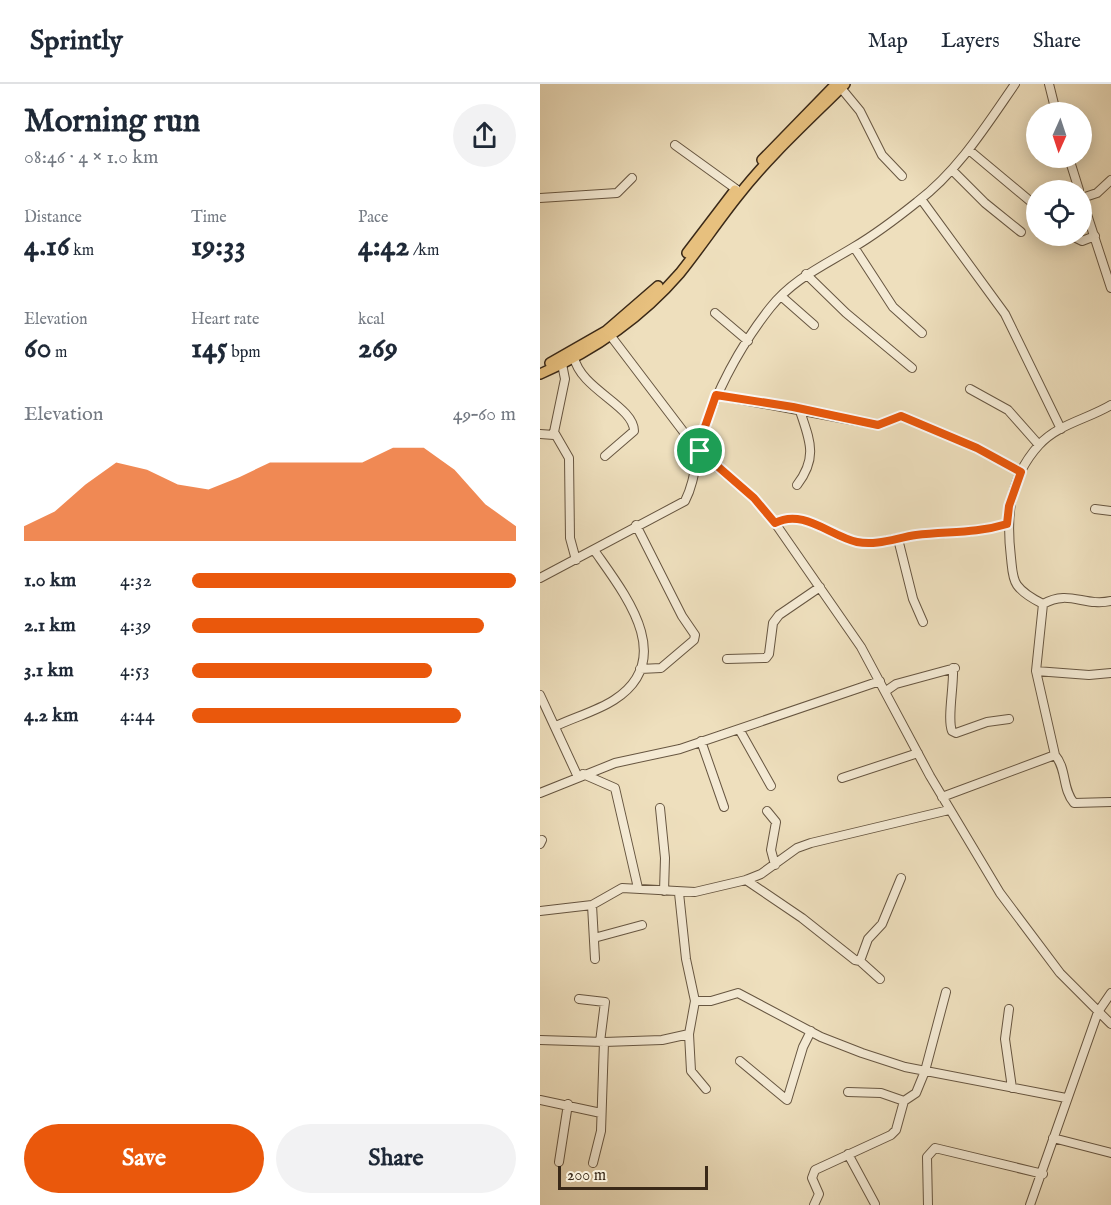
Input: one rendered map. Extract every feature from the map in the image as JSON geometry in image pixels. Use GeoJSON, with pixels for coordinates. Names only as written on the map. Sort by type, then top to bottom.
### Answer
{"type":"FeatureCollection","features":[{"type":"Feature","properties":{"kind":"main road"},"geometry":{"type":"LineString","coordinates":[[540,367],[606,331],[645,299],[683,258],[736,189],[840,85]]}},
{"type":"Feature","properties":{"kind":"main road"},"geometry":{"type":"LineString","coordinates":[[540,374],[574,357],[635,317],[679,274],[749,183],[840,85]]}},
{"type":"Feature","properties":{"kind":"street"},"geometry":{"type":"LineString","coordinates":[[540,578],[685,501],[700,451],[700,441],[716,395],[748,341],[781,296],[806,274],[854,248],[921,199],[952,170],[969,150],[1015,84]]}},
{"type":"Feature","properties":{"kind":"street"},"geometry":{"type":"LineString","coordinates":[[1049,84],[1054,102]]}},
{"type":"Feature","properties":{"kind":"street"},"geometry":{"type":"LineString","coordinates":[[840,85],[860,111],[882,155],[902,176]]}},
{"type":"Feature","properties":{"kind":"street"},"geometry":{"type":"LineString","coordinates":[[675,145],[736,189]]}},
{"type":"Feature","properties":{"kind":"street"},"geometry":{"type":"LineString","coordinates":[[969,150],[1026,198]]}},
{"type":"Feature","properties":{"kind":"street"},"geometry":{"type":"LineString","coordinates":[[952,170],[986,203],[1021,232]]}},
{"type":"Feature","properties":{"kind":"street"},"geometry":{"type":"LineString","coordinates":[[540,198],[617,193],[632,178]]}},
{"type":"Feature","properties":{"kind":"street"},"geometry":{"type":"LineString","coordinates":[[1092,194],[1111,180]]}},
{"type":"Feature","properties":{"kind":"street"},"geometry":{"type":"LineString","coordinates":[[921,199],[1005,314],[1061,429]]}},
{"type":"Feature","properties":{"kind":"street"},"geometry":{"type":"LineString","coordinates":[[1092,227],[1111,286]]}},
{"type":"Feature","properties":{"kind":"street"},"geometry":{"type":"LineString","coordinates":[[854,248],[893,307],[922,333]]}},
{"type":"Feature","properties":{"kind":"street"},"geometry":{"type":"LineString","coordinates":[[806,274],[853,320],[912,368]]}},
{"type":"Feature","properties":{"kind":"street"},"geometry":{"type":"LineString","coordinates":[[781,296],[814,325]]}},
{"type":"Feature","properties":{"kind":"street"},"geometry":{"type":"LineString","coordinates":[[715,313],[748,341]]}},
{"type":"Feature","properties":{"kind":"street"},"geometry":{"type":"LineString","coordinates":[[610,335],[700,451],[754,498],[775,523],[861,647],[949,810],[1000,893],[1060,973],[1111,1024]]}},
{"type":"Feature","properties":{"kind":"street"},"geometry":{"type":"LineString","coordinates":[[574,357],[577,370],[586,381],[627,415],[634,426],[634,431],[605,456]]}},
{"type":"Feature","properties":{"kind":"street"},"geometry":{"type":"LineString","coordinates":[[562,364],[565,379],[557,406],[555,435],[569,458],[570,538],[576,560]]}},
{"type":"Feature","properties":{"kind":"street"},"geometry":{"type":"LineString","coordinates":[[970,389],[1008,410],[1038,445]]}},
{"type":"Feature","properties":{"kind":"street"},"geometry":{"type":"LineString","coordinates":[[716,395],[799,408],[878,425],[901,416],[977,448],[1021,472]]}},
{"type":"Feature","properties":{"kind":"street"},"geometry":{"type":"LineString","coordinates":[[1042,604],[1022,590],[1014,579],[1007,524],[1009,506],[1021,472],[1038,445],[1061,429],[1111,405]]}},
{"type":"Feature","properties":{"kind":"street"},"geometry":{"type":"LineString","coordinates":[[798,485],[808,471],[812,459],[799,408]]}},
{"type":"Feature","properties":{"kind":"street"},"geometry":{"type":"LineString","coordinates":[[540,434],[555,435]]}},
{"type":"Feature","properties":{"kind":"street"},"geometry":{"type":"LineString","coordinates":[[1095,509],[1111,512]]}},
{"type":"Feature","properties":{"kind":"street"},"geometry":{"type":"LineString","coordinates":[[775,523],[792,518],[803,520],[857,542],[870,543],[918,535],[974,532],[1007,524]]}},
{"type":"Feature","properties":{"kind":"street"},"geometry":{"type":"LineString","coordinates":[[636,525],[682,616],[695,635],[694,640],[661,668],[640,669]]}},
{"type":"Feature","properties":{"kind":"street"},"geometry":{"type":"LineString","coordinates":[[898,539],[913,599],[923,622]]}},
{"type":"Feature","properties":{"kind":"street"},"geometry":{"type":"LineString","coordinates":[[556,726],[615,699],[630,686],[640,669],[646,651],[643,635],[627,602],[594,550]]}},
{"type":"Feature","properties":{"kind":"street"},"geometry":{"type":"LineString","coordinates":[[727,659],[766,657],[769,654],[773,622],[779,615],[820,587]]}},
{"type":"Feature","properties":{"kind":"street"},"geometry":{"type":"LineString","coordinates":[[1042,604],[1053,597],[1061,596],[1103,603],[1111,601]]}},
{"type":"Feature","properties":{"kind":"street"},"geometry":{"type":"LineString","coordinates":[[1042,604],[1036,671],[1055,755],[1064,769],[1070,797],[1074,802],[1111,802]]}},
{"type":"Feature","properties":{"kind":"street"},"geometry":{"type":"LineString","coordinates":[[886,690],[896,684],[954,668],[953,700],[948,719],[952,731],[956,733],[987,722],[1009,719]]}},
{"type":"Feature","properties":{"kind":"street"},"geometry":{"type":"LineString","coordinates":[[1036,671],[1089,675],[1111,673]]}},
{"type":"Feature","properties":{"kind":"street"},"geometry":{"type":"LineString","coordinates":[[540,793],[580,776],[739,729],[880,681]]}},
{"type":"Feature","properties":{"kind":"street"},"geometry":{"type":"LineString","coordinates":[[540,695],[580,776],[615,788],[638,888]]}},
{"type":"Feature","properties":{"kind":"street"},"geometry":{"type":"LineString","coordinates":[[739,729],[771,786]]}},
{"type":"Feature","properties":{"kind":"street"},"geometry":{"type":"LineString","coordinates":[[701,741],[724,807]]}},
{"type":"Feature","properties":{"kind":"street"},"geometry":{"type":"LineString","coordinates":[[842,778],[918,753]]}},
{"type":"Feature","properties":{"kind":"street"},"geometry":{"type":"LineString","coordinates":[[942,797],[1055,755]]}},
{"type":"Feature","properties":{"kind":"street"},"geometry":{"type":"LineString","coordinates":[[660,808],[664,891]]}},
{"type":"Feature","properties":{"kind":"street"},"geometry":{"type":"LineString","coordinates":[[540,911],[592,905],[615,891],[638,888],[680,893],[695,892],[746,880],[811,843],[949,810]]}},
{"type":"Feature","properties":{"kind":"street"},"geometry":{"type":"LineString","coordinates":[[767,811],[776,822],[771,850],[775,865]]}},
{"type":"Feature","properties":{"kind":"street"},"geometry":{"type":"LineString","coordinates":[[860,961],[868,939],[882,924],[901,878]]}},
{"type":"Feature","properties":{"kind":"street"},"geometry":{"type":"LineString","coordinates":[[746,880],[811,925],[855,960],[860,961],[880,979]]}},
{"type":"Feature","properties":{"kind":"street"},"geometry":{"type":"LineString","coordinates":[[680,893],[686,958],[695,1000],[689,1034],[690,1071],[706,1089]]}},
{"type":"Feature","properties":{"kind":"street"},"geometry":{"type":"LineString","coordinates":[[592,905],[595,959]]}},
{"type":"Feature","properties":{"kind":"street"},"geometry":{"type":"LineString","coordinates":[[594,938],[642,925]]}},
{"type":"Feature","properties":{"kind":"street"},"geometry":{"type":"LineString","coordinates":[[814,1205],[819,1194],[812,1178],[815,1170],[891,1135],[896,1130],[904,1101],[916,1093],[925,1071],[946,992]]}},
{"type":"Feature","properties":{"kind":"street"},"geometry":{"type":"LineString","coordinates":[[695,1000],[711,1001],[738,993],[745,994],[811,1031],[862,1053],[925,1071],[1066,1098]]}},
{"type":"Feature","properties":{"kind":"street"},"geometry":{"type":"LineString","coordinates":[[1030,1205],[1043,1174],[1066,1098],[1098,1012],[1111,993]]}},
{"type":"Feature","properties":{"kind":"street"},"geometry":{"type":"LineString","coordinates":[[579,999],[605,1002],[602,1042],[604,1094],[600,1144],[593,1163]]}},
{"type":"Feature","properties":{"kind":"street"},"geometry":{"type":"LineString","coordinates":[[1009,1009],[1005,1039],[1012,1088]]}},
{"type":"Feature","properties":{"kind":"street"},"geometry":{"type":"LineString","coordinates":[[1098,1012],[1111,1013]]}},
{"type":"Feature","properties":{"kind":"street"},"geometry":{"type":"LineString","coordinates":[[740,1061],[787,1100],[803,1047],[811,1031]]}},
{"type":"Feature","properties":{"kind":"street"},"geometry":{"type":"LineString","coordinates":[[540,1040],[602,1042],[662,1040],[689,1034]]}},
{"type":"Feature","properties":{"kind":"street"},"geometry":{"type":"LineString","coordinates":[[848,1092],[881,1093],[904,1101]]}},
{"type":"Feature","properties":{"kind":"street"},"geometry":{"type":"LineString","coordinates":[[540,1100],[568,1104],[601,1113]]}},
{"type":"Feature","properties":{"kind":"street"},"geometry":{"type":"LineString","coordinates":[[559,1162],[568,1104]]}},
{"type":"Feature","properties":{"kind":"street"},"geometry":{"type":"LineString","coordinates":[[1053,1138],[1111,1153]]}},
{"type":"Feature","properties":{"kind":"street"},"geometry":{"type":"LineString","coordinates":[[928,1205],[927,1157],[935,1148],[1043,1174]]}},
{"type":"Feature","properties":{"kind":"street"},"geometry":{"type":"LineString","coordinates":[[848,1154],[875,1204]]}},
{"type":"Feature","properties":{"kind":"route"},"geometry":{"type":"LineString","coordinates":[[716,395],[793,407],[878,425],[901,416],[977,448],[1021,472],[1009,506],[1007,524],[974,532],[918,535],[870,543],[844,538],[803,520],[792,518],[775,523],[754,498],[700,451],[700,441],[716,395]]}}]}
